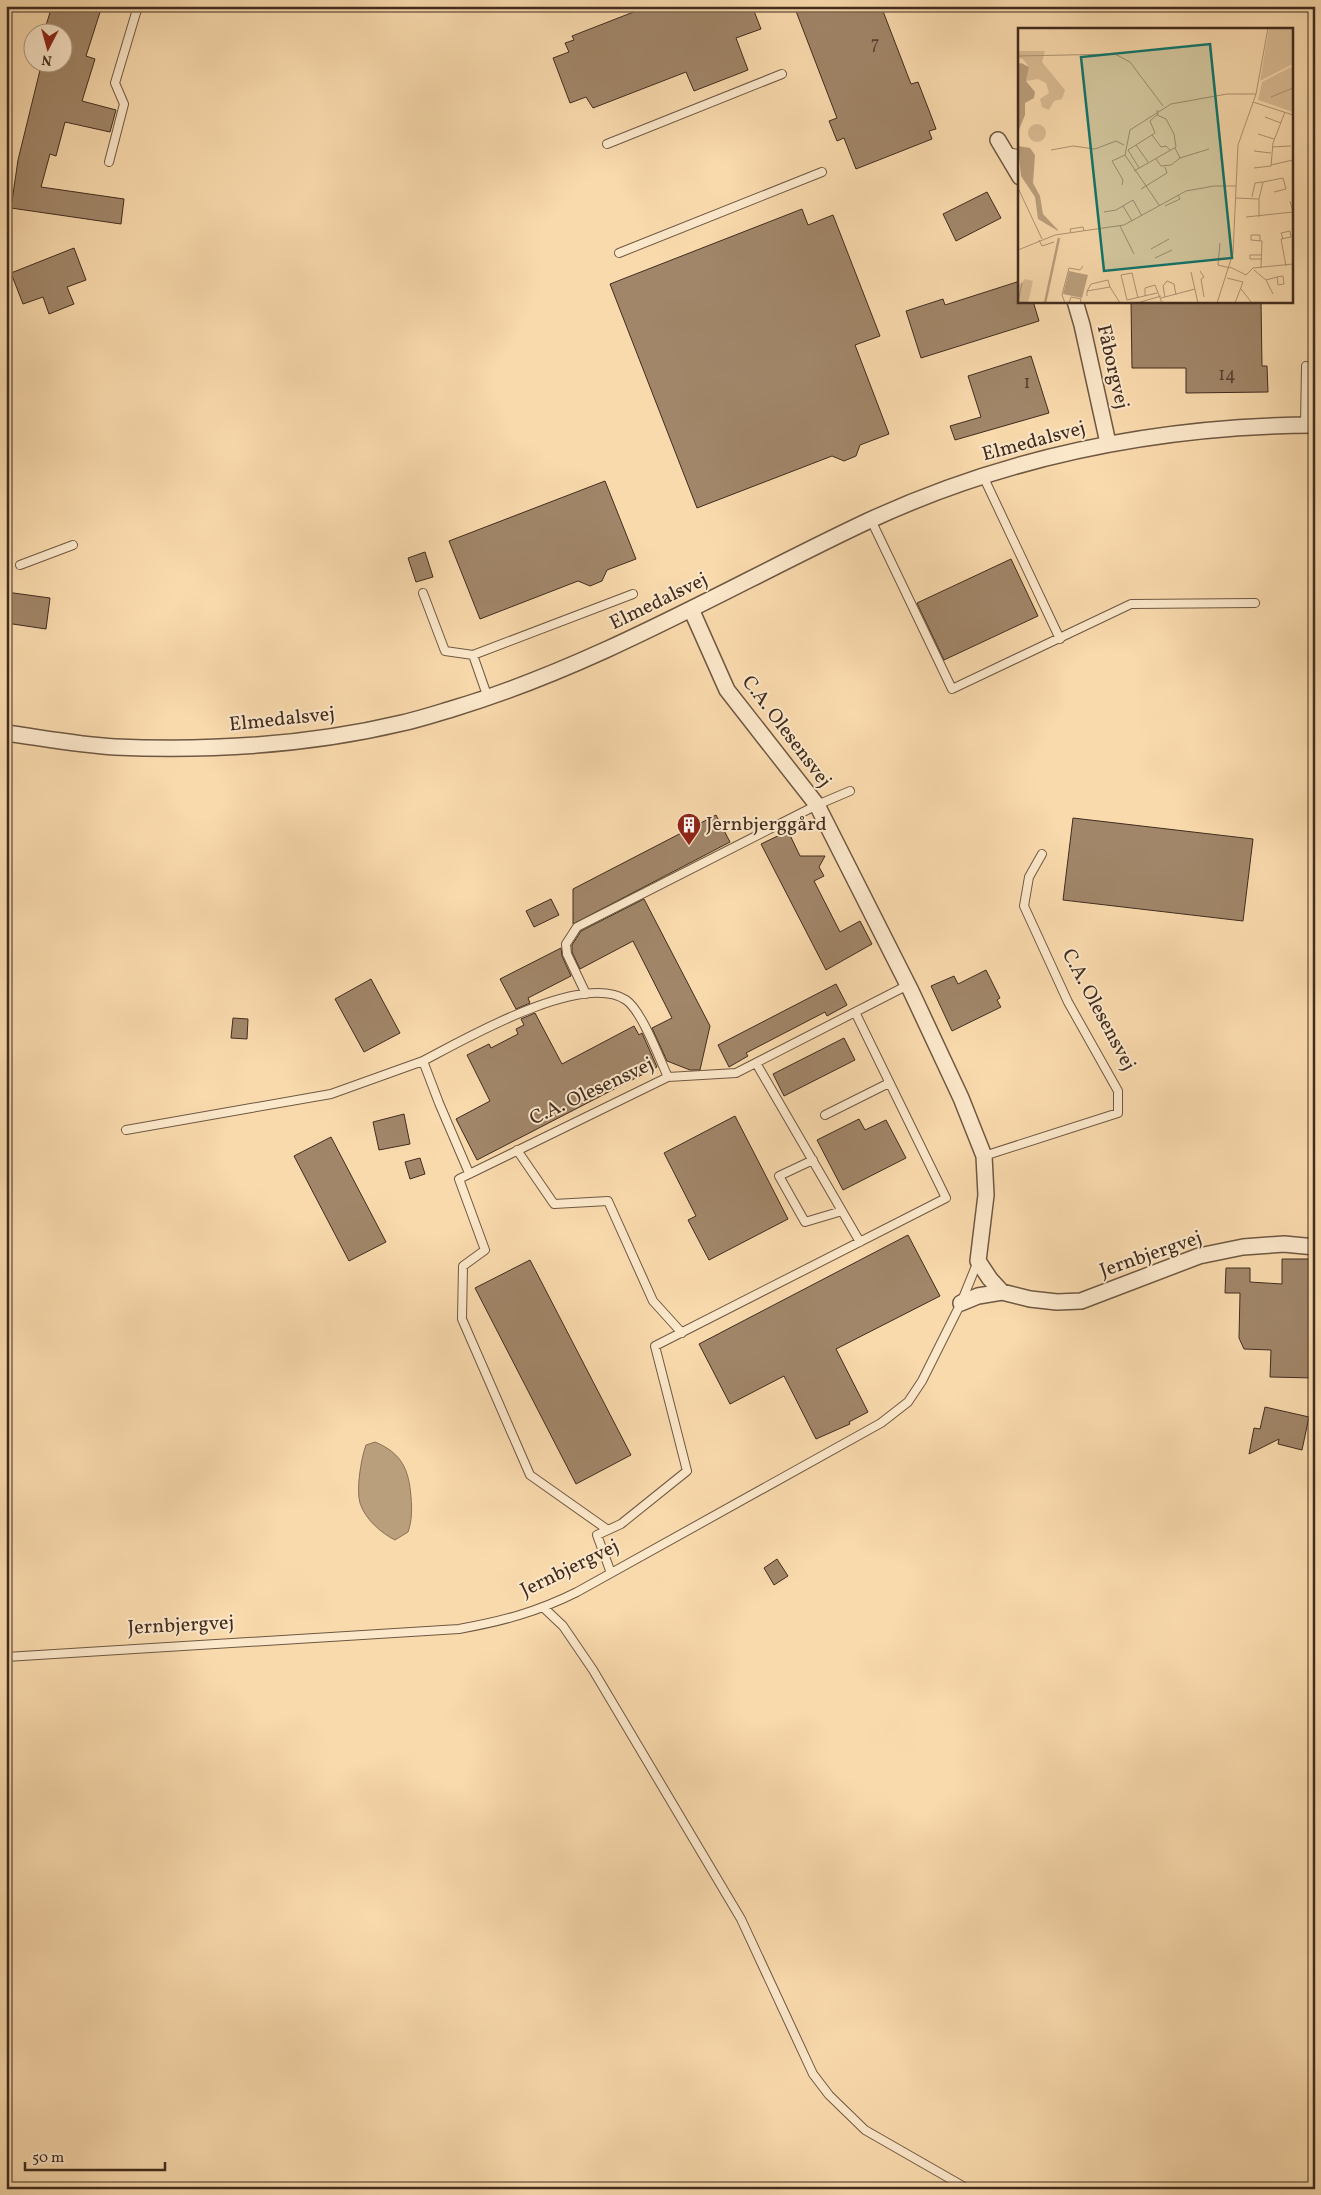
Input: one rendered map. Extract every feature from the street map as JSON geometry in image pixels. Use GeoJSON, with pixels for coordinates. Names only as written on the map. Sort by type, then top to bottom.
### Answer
{"type":"FeatureCollection","features":[{"type":"Feature","properties":{"kind":"street"},"geometry":{"type":"LineString","coordinates":[[1008,149],[1018,172]]}},
{"type":"Feature","properties":{"kind":"street","name":"Fåborgvej"},"geometry":{"type":"LineString","coordinates":[[1075,302],[1108,443]]}},
{"type":"Feature","properties":{"kind":"street","name":"Elmedalsvej"},"geometry":{"type":"LineString","coordinates":[[6,733],[112,747],[208,747],[312,739],[403,723],[488,698],[569,667],[870,520],[942,490],[983,476],[1030,461],[1108,443],[1250,426],[1310,425]]}},
{"type":"Feature","properties":{"kind":"street","name":"C.A. Olesensvej"},"geometry":{"type":"LineString","coordinates":[[691,609],[727,690],[817,805],[908,985],[961,1098],[984,1156],[986,1195],[978,1261]]}},
{"type":"Feature","properties":{"kind":"street","name":"Jernbjergvej"},"geometry":{"type":"LineString","coordinates":[[961,1303],[978,1296],[1002,1292],[1030,1299],[1057,1302],[1081,1301],[1199,1256],[1243,1247],[1284,1244],[1315,1247]]}},
{"type":"Feature","properties":{"kind":"street"},"geometry":{"type":"LineString","coordinates":[[978,1261],[990,1279],[1002,1292]]}},
{"type":"Feature","properties":{"kind":"lane"},"geometry":{"type":"LineString","coordinates":[[109,162],[124,104],[115,83],[138,6]]}},
{"type":"Feature","properties":{"kind":"lane"},"geometry":{"type":"LineString","coordinates":[[608,144],[782,74]]}},
{"type":"Feature","properties":{"kind":"lane"},"geometry":{"type":"LineString","coordinates":[[619,253],[822,172]]}},
{"type":"Feature","properties":{"kind":"lane"},"geometry":{"type":"LineString","coordinates":[[1306,366],[1310,425]]}},
{"type":"Feature","properties":{"kind":"lane"},"geometry":{"type":"LineString","coordinates":[[983,476],[1060,639]]}},
{"type":"Feature","properties":{"kind":"lane"},"geometry":{"type":"LineString","coordinates":[[870,520],[952,689],[1131,604],[1254,603]]}},
{"type":"Feature","properties":{"kind":"lane"},"geometry":{"type":"LineString","coordinates":[[20,565],[74,545]]}},
{"type":"Feature","properties":{"kind":"lane"},"geometry":{"type":"LineString","coordinates":[[423,593],[445,651],[473,655],[633,594]]}},
{"type":"Feature","properties":{"kind":"lane"},"geometry":{"type":"LineString","coordinates":[[473,655],[488,698]]}},
{"type":"Feature","properties":{"kind":"lane"},"geometry":{"type":"LineString","coordinates":[[586,994],[567,954],[566,944],[577,926],[817,805],[850,791]]}},
{"type":"Feature","properties":{"kind":"lane","name":"C.A. Olesensvej"},"geometry":{"type":"LineString","coordinates":[[984,1156],[1118,1112],[1118,1091],[1068,1002],[1024,906],[1029,877],[1042,854]]}},
{"type":"Feature","properties":{"kind":"lane","name":"C.A. Olesensvej"},"geometry":{"type":"LineString","coordinates":[[608,1530],[530,1475],[462,1319],[462,1266],[485,1250],[459,1179],[668,1077],[736,1073],[908,985]]}},
{"type":"Feature","properties":{"kind":"lane"},"geometry":{"type":"LineString","coordinates":[[126,1130],[331,1094],[423,1061],[529,1008],[586,994],[612,994],[627,1001],[642,1020],[668,1077]]}},
{"type":"Feature","properties":{"kind":"lane"},"geometry":{"type":"LineString","coordinates":[[611,1573],[597,1534],[621,1524],[687,1470],[654,1346],[946,1198],[855,1012]]}},
{"type":"Feature","properties":{"kind":"lane"},"geometry":{"type":"LineString","coordinates":[[423,1061],[470,1173]]}},
{"type":"Feature","properties":{"kind":"lane"},"geometry":{"type":"LineString","coordinates":[[756,1063],[860,1242]]}},
{"type":"Feature","properties":{"kind":"lane"},"geometry":{"type":"LineString","coordinates":[[825,1115],[889,1083]]}},
{"type":"Feature","properties":{"kind":"lane"},"geometry":{"type":"LineString","coordinates":[[517,1150],[554,1204],[608,1201],[653,1301],[682,1333]]}},
{"type":"Feature","properties":{"kind":"lane"},"geometry":{"type":"LineString","coordinates":[[812,1160],[780,1176],[805,1222],[842,1211]]}},
{"type":"Feature","properties":{"kind":"lane","name":"Jernbjergvej"},"geometry":{"type":"LineString","coordinates":[[6,1657],[459,1629],[496,1622],[544,1608],[611,1573],[881,1423],[908,1402],[922,1381],[961,1303],[978,1261]]}},
{"type":"Feature","properties":{"kind":"lane"},"geometry":{"type":"LineString","coordinates":[[544,1608],[563,1626],[594,1670],[736,1911],[813,2074],[865,2130],[968,2189]]}},
{"type":"Feature","properties":{"kind":"shaded area"},"geometry":{"type":"Polygon","coordinates":[[[375,1442],[392,1451],[398,1457],[406,1471],[410,1487],[411,1515],[408,1532],[395,1540],[384,1534],[374,1525],[362,1509],[360,1503],[359,1482],[362,1458],[366,1445],[375,1442]]]}},
{"type":"Feature","properties":{"kind":"building"},"geometry":{"type":"Polygon","coordinates":[[[52,6],[102,6],[86,56],[95,59],[82,101],[116,110],[110,132],[65,122],[56,156],[50,154],[41,187],[124,199],[121,224],[11,208],[18,160],[40,72],[72,72],[72,22],[47,22],[52,6]]]}},
{"type":"Feature","properties":{"kind":"building"},"geometry":{"type":"Polygon","coordinates":[[[649,6],[752,6],[761,29],[736,38],[748,70],[694,91],[686,72],[593,108],[586,97],[570,103],[553,58],[569,52],[565,43],[574,40],[572,36],[649,6]]]}},
{"type":"Feature","properties":{"kind":"building"},"geometry":{"type":"Polygon","coordinates":[[[794,6],[881,6],[911,84],[918,82],[930,113],[936,129],[929,131],[932,139],[856,169],[844,138],[837,141],[829,121],[837,118],[794,6]]]}},
{"type":"Feature","properties":{"kind":"building"},"geometry":{"type":"Polygon","coordinates":[[[987,192],[1001,218],[956,241],[943,214],[987,192]]]}},
{"type":"Feature","properties":{"kind":"building"},"geometry":{"type":"Polygon","coordinates":[[[802,209],[808,225],[833,215],[880,336],[855,345],[889,434],[860,445],[856,456],[844,461],[832,456],[697,508],[610,284],[802,209]]]}},
{"type":"Feature","properties":{"kind":"building"},"geometry":{"type":"Polygon","coordinates":[[[74,248],[86,280],[67,287],[74,304],[49,314],[43,297],[23,304],[11,273],[74,248]]]}},
{"type":"Feature","properties":{"kind":"building"},"geometry":{"type":"Polygon","coordinates":[[[1018,282],[1018,302],[1033,302],[1039,321],[921,358],[906,311],[943,299],[945,305],[1018,282]]]}},
{"type":"Feature","properties":{"kind":"building"},"geometry":{"type":"Polygon","coordinates":[[[1131,302],[1261,302],[1262,366],[1267,366],[1268,392],[1186,393],[1186,368],[1132,368],[1131,302]]]}},
{"type":"Feature","properties":{"kind":"building"},"geometry":{"type":"Polygon","coordinates":[[[1031,356],[1049,413],[955,440],[950,426],[981,417],[968,376],[1031,356]]]}},
{"type":"Feature","properties":{"kind":"building"},"geometry":{"type":"Polygon","coordinates":[[[605,481],[636,559],[607,570],[602,581],[590,586],[578,581],[480,619],[449,541],[605,481]]]}},
{"type":"Feature","properties":{"kind":"building"},"geometry":{"type":"Polygon","coordinates":[[[425,552],[433,577],[416,582],[408,558],[425,552]]]}},
{"type":"Feature","properties":{"kind":"building"},"geometry":{"type":"Polygon","coordinates":[[[1011,559],[1038,616],[944,660],[917,603],[1011,559]]]}},
{"type":"Feature","properties":{"kind":"building"},"geometry":{"type":"Polygon","coordinates":[[[6,592],[50,598],[46,629],[6,623],[6,592]]]}},
{"type":"Feature","properties":{"kind":"building"},"geometry":{"type":"Polygon","coordinates":[[[716,815],[730,842],[573,924],[573,889],[716,815]]]}},
{"type":"Feature","properties":{"kind":"building"},"geometry":{"type":"Polygon","coordinates":[[[1073,818],[1253,839],[1243,921],[1063,900],[1073,818]]]}},
{"type":"Feature","properties":{"kind":"building"},"geometry":{"type":"Polygon","coordinates":[[[788,831],[800,856],[825,856],[819,867],[824,876],[814,881],[840,932],[860,921],[872,944],[826,970],[761,844],[788,831]]]}},
{"type":"Feature","properties":{"kind":"building"},"geometry":{"type":"Polygon","coordinates":[[[551,899],[559,915],[534,927],[526,911],[551,899]]]}},
{"type":"Feature","properties":{"kind":"building"},"geometry":{"type":"Polygon","coordinates":[[[644,899],[710,1026],[700,1070],[690,1070],[667,1061],[652,1028],[672,1018],[633,941],[580,969],[572,952],[572,945],[581,931],[644,899]]]}},
{"type":"Feature","properties":{"kind":"building"},"geometry":{"type":"Polygon","coordinates":[[[561,948],[562,956],[571,976],[528,998],[530,1003],[516,1009],[500,979],[561,948]]]}},
{"type":"Feature","properties":{"kind":"building"},"geometry":{"type":"Polygon","coordinates":[[[986,970],[1000,998],[997,1000],[1001,1007],[952,1031],[931,986],[954,976],[958,984],[986,970]]]}},
{"type":"Feature","properties":{"kind":"building"},"geometry":{"type":"Polygon","coordinates":[[[371,979],[400,1033],[364,1052],[335,999],[371,979]]]}},
{"type":"Feature","properties":{"kind":"building"},"geometry":{"type":"Polygon","coordinates":[[[836,984],[847,1005],[827,1016],[825,1012],[746,1053],[748,1056],[729,1067],[718,1045],[836,984]]]}},
{"type":"Feature","properties":{"kind":"building"},"geometry":{"type":"Polygon","coordinates":[[[535,1013],[562,1064],[634,1026],[639,1035],[642,1033],[657,1067],[477,1160],[456,1119],[490,1101],[467,1055],[489,1044],[491,1048],[518,1034],[516,1029],[524,1025],[521,1019],[535,1013]]]}},
{"type":"Feature","properties":{"kind":"building"},"geometry":{"type":"Polygon","coordinates":[[[233,1018],[248,1019],[247,1039],[231,1038],[233,1018]]]}},
{"type":"Feature","properties":{"kind":"building"},"geometry":{"type":"Polygon","coordinates":[[[844,1038],[855,1060],[784,1096],[773,1074],[844,1038]]]}},
{"type":"Feature","properties":{"kind":"building"},"geometry":{"type":"Polygon","coordinates":[[[404,1114],[410,1144],[379,1150],[373,1122],[404,1114]]]}},
{"type":"Feature","properties":{"kind":"building"},"geometry":{"type":"Polygon","coordinates":[[[735,1116],[788,1219],[709,1260],[688,1220],[696,1216],[664,1153],[735,1116]]]}},
{"type":"Feature","properties":{"kind":"building"},"geometry":{"type":"Polygon","coordinates":[[[859,1119],[865,1130],[886,1120],[906,1158],[843,1190],[817,1140],[859,1119]]]}},
{"type":"Feature","properties":{"kind":"building"},"geometry":{"type":"Polygon","coordinates":[[[331,1137],[386,1242],[349,1261],[294,1156],[331,1137]]]}},
{"type":"Feature","properties":{"kind":"building"},"geometry":{"type":"Polygon","coordinates":[[[420,1158],[425,1174],[410,1179],[405,1162],[420,1158]]]}},
{"type":"Feature","properties":{"kind":"building"},"geometry":{"type":"Polygon","coordinates":[[[908,1235],[940,1296],[836,1349],[868,1412],[849,1422],[850,1424],[816,1439],[784,1376],[730,1404],[699,1344],[908,1235]]]}},
{"type":"Feature","properties":{"kind":"building"},"geometry":{"type":"Polygon","coordinates":[[[1282,1259],[1313,1259],[1315,1378],[1270,1377],[1271,1350],[1244,1349],[1239,1338],[1240,1293],[1225,1293],[1226,1268],[1250,1268],[1250,1282],[1282,1284],[1282,1259]]]}},
{"type":"Feature","properties":{"kind":"building"},"geometry":{"type":"Polygon","coordinates":[[[530,1260],[631,1455],[576,1484],[475,1288],[530,1260]]]}},
{"type":"Feature","properties":{"kind":"building"},"geometry":{"type":"Polygon","coordinates":[[[1265,1407],[1309,1417],[1302,1450],[1278,1444],[1279,1439],[1249,1454],[1254,1428],[1260,1429],[1265,1407]]]}},
{"type":"Feature","properties":{"kind":"building"},"geometry":{"type":"Polygon","coordinates":[[[777,1559],[788,1576],[774,1585],[764,1568],[777,1559]]]}},
{"type":"Feature","properties":{"kind":"place","name":"Jernbjerggård"},"geometry":{"type":"Point","coordinates":[689,846]}}]}
